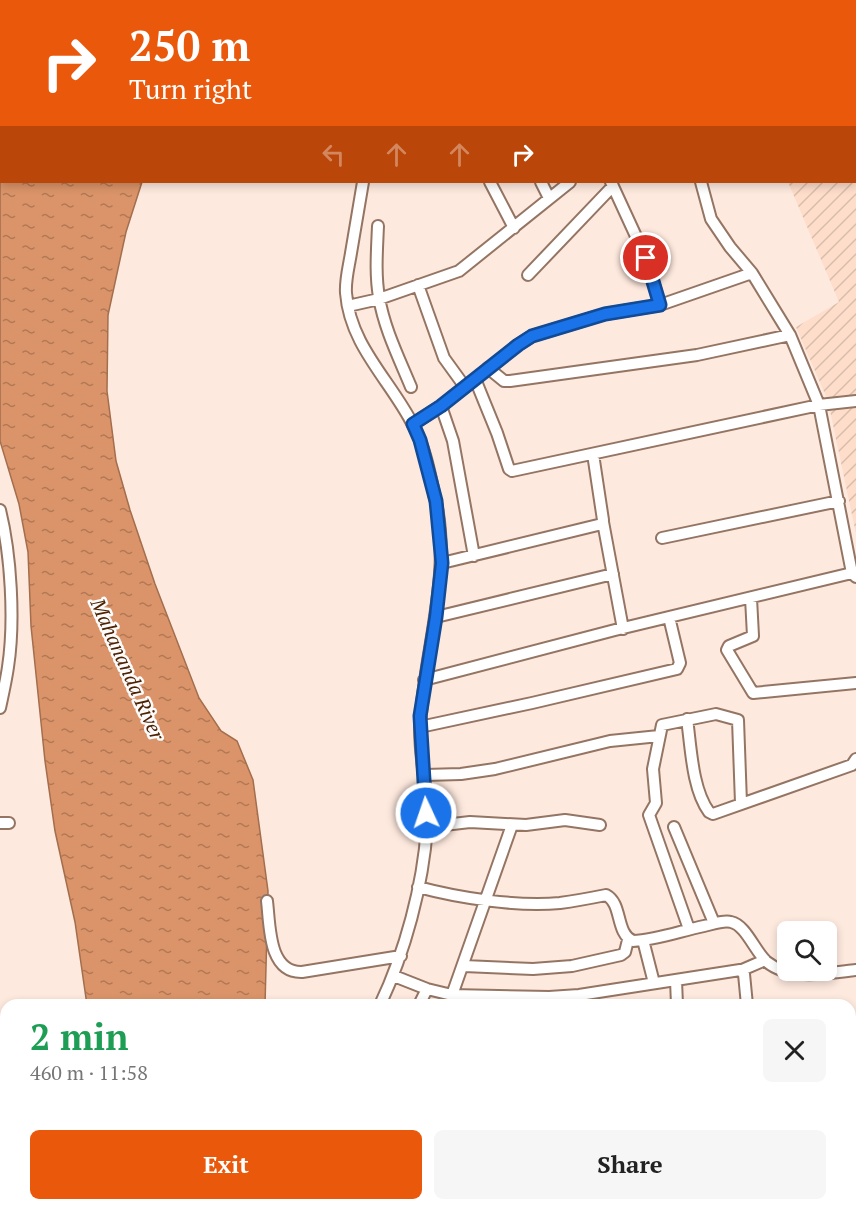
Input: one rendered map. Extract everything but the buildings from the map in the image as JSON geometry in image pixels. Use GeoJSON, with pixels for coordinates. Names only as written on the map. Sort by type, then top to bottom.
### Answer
{"type":"FeatureCollection","features":[{"type":"Feature","properties":{"kind":"street"},"geometry":{"type":"LineString","coordinates":[[363,183],[347,277],[348,306],[352,323],[370,358],[413,424],[420,440],[436,501],[442,563],[436,617],[424,680],[420,727],[427,827],[418,887],[401,956],[383,999]]}},
{"type":"Feature","properties":{"kind":"street"},"geometry":{"type":"LineString","coordinates":[[491,183],[514,228]]}},
{"type":"Feature","properties":{"kind":"street"},"geometry":{"type":"LineString","coordinates":[[542,183],[549,198]]}},
{"type":"Feature","properties":{"kind":"street"},"geometry":{"type":"LineString","coordinates":[[348,306],[380,299],[459,271],[569,183]]}},
{"type":"Feature","properties":{"kind":"street"},"geometry":{"type":"LineString","coordinates":[[424,680],[623,628],[854,575],[819,405],[790,335],[752,273],[711,219],[701,183]]}},
{"type":"Feature","properties":{"kind":"street"},"geometry":{"type":"LineString","coordinates":[[528,275],[612,184],[646,258],[660,305]]}},
{"type":"Feature","properties":{"kind":"street"},"geometry":{"type":"LineString","coordinates":[[378,226],[377,269],[380,299],[391,338],[411,387]]}},
{"type":"Feature","properties":{"kind":"street"},"geometry":{"type":"LineString","coordinates":[[413,424],[441,406],[532,336],[605,314],[660,305],[752,273]]}},
{"type":"Feature","properties":{"kind":"street"},"geometry":{"type":"LineString","coordinates":[[418,285],[444,358],[465,387]]}},
{"type":"Feature","properties":{"kind":"street"},"geometry":{"type":"LineString","coordinates":[[489,368],[504,381],[510,381],[697,355],[790,335]]}},
{"type":"Feature","properties":{"kind":"street"},"geometry":{"type":"LineString","coordinates":[[475,379],[511,471],[819,405],[856,401]]}},
{"type":"Feature","properties":{"kind":"street"},"geometry":{"type":"LineString","coordinates":[[441,406],[457,462],[474,556]]}},
{"type":"Feature","properties":{"kind":"street"},"geometry":{"type":"LineString","coordinates":[[593,454],[623,628]]}},
{"type":"Feature","properties":{"kind":"street"},"geometry":{"type":"LineString","coordinates":[[662,538],[839,501]]}},
{"type":"Feature","properties":{"kind":"street"},"geometry":{"type":"LineString","coordinates":[[0,510],[5,532],[11,608],[0,708]]}},
{"type":"Feature","properties":{"kind":"street"},"geometry":{"type":"LineString","coordinates":[[442,563],[599,525],[603,522]]}},
{"type":"Feature","properties":{"kind":"street"},"geometry":{"type":"LineString","coordinates":[[436,617],[613,574]]}},
{"type":"Feature","properties":{"kind":"street"},"geometry":{"type":"LineString","coordinates":[[751,598],[753,636],[729,646],[727,650],[753,693],[856,683]]}},
{"type":"Feature","properties":{"kind":"street"},"geometry":{"type":"LineString","coordinates":[[420,727],[677,669],[680,663],[669,617]]}},
{"type":"Feature","properties":{"kind":"street"},"geometry":{"type":"LineString","coordinates":[[689,929],[649,815],[656,803],[653,769],[662,725],[716,714],[738,720],[741,803]]}},
{"type":"Feature","properties":{"kind":"street"},"geometry":{"type":"LineString","coordinates":[[687,719],[694,772],[707,809],[713,813],[852,765],[856,759]]}},
{"type":"Feature","properties":{"kind":"street"},"geometry":{"type":"LineString","coordinates":[[424,775],[461,774],[495,769],[600,743],[659,736]]}},
{"type":"Feature","properties":{"kind":"street"},"geometry":{"type":"LineString","coordinates":[[427,827],[470,822],[512,825],[564,820],[600,825]]}},
{"type":"Feature","properties":{"kind":"street"},"geometry":{"type":"LineString","coordinates":[[452,995],[512,825]]}},
{"type":"Feature","properties":{"kind":"street"},"geometry":{"type":"LineString","coordinates":[[674,827],[714,923]]}},
{"type":"Feature","properties":{"kind":"street"},"geometry":{"type":"LineString","coordinates":[[418,887],[453,896],[487,900],[558,903],[606,895],[613,900],[624,936],[628,940],[644,940],[726,922],[737,924],[765,960],[781,969],[801,974],[856,970]]}},
{"type":"Feature","properties":{"kind":"street"},"geometry":{"type":"LineString","coordinates":[[267,902],[274,953],[289,971],[302,972],[401,956]]}},
{"type":"Feature","properties":{"kind":"street"},"geometry":{"type":"LineString","coordinates":[[464,966],[532,969],[572,966],[621,955],[625,952],[628,940]]}},
{"type":"Feature","properties":{"kind":"street"},"geometry":{"type":"LineString","coordinates":[[644,940],[654,983]]}},
{"type":"Feature","properties":{"kind":"street"},"geometry":{"type":"LineString","coordinates":[[394,976],[427,989],[452,995],[494,997],[579,995],[742,970],[765,960]]}},
{"type":"Feature","properties":{"kind":"street"},"geometry":{"type":"LineString","coordinates":[[742,970],[746,999]]}},
{"type":"Feature","properties":{"kind":"street"},"geometry":{"type":"LineString","coordinates":[[676,980],[678,999]]}},
{"type":"Feature","properties":{"kind":"street"},"geometry":{"type":"LineString","coordinates":[[422,999],[427,989]]}},
{"type":"Feature","properties":{"kind":"shaded area"},"geometry":{"type":"Polygon","coordinates":[[[788,183],[856,183],[856,534],[828,401],[796,327],[839,302],[788,183]]]}},
{"type":"Feature","properties":{"kind":"water","name":"Mahananda River"},"geometry":{"type":"Polygon","coordinates":[[[0,183],[142,183],[126,232],[108,315],[107,391],[116,461],[155,584],[199,698],[221,731],[237,741],[253,780],[268,891],[265,999],[86,999],[75,922],[55,831],[45,761],[31,626],[28,552],[19,504],[0,441],[0,183]]]}},
{"type":"Feature","properties":{"kind":"route"},"geometry":{"type":"LineString","coordinates":[[426,813],[420,716],[442,563],[436,501],[420,440],[413,424],[441,406],[532,336],[605,314],[660,305],[646,258]]}}]}
